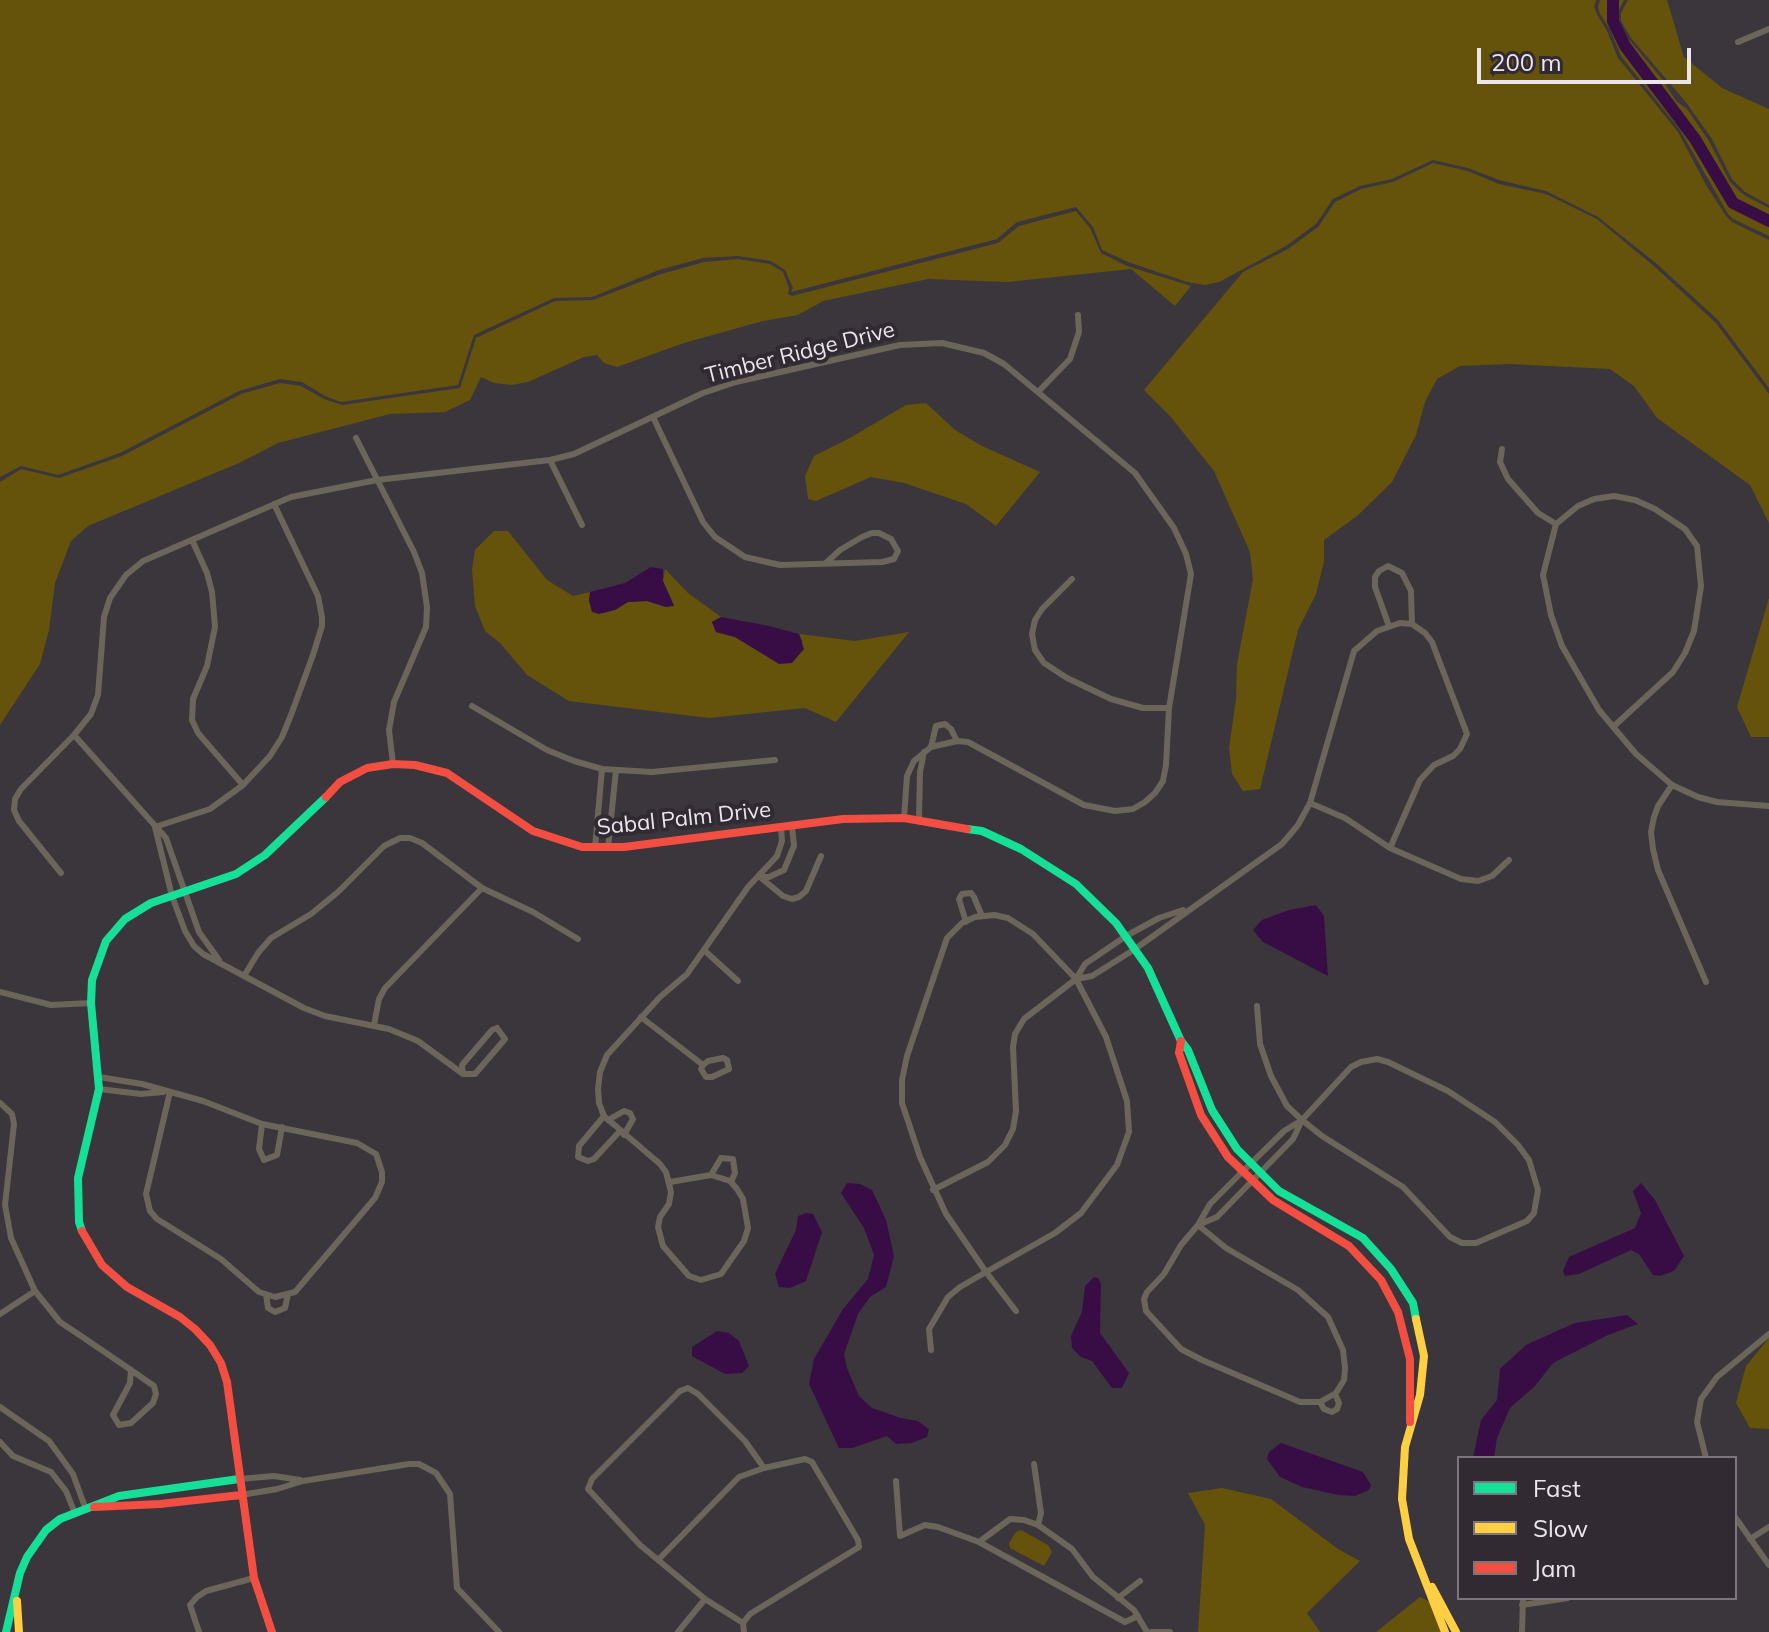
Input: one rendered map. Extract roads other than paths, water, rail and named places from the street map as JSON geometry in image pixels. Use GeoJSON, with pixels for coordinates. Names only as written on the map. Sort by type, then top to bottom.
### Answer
{"type":"FeatureCollection","features":[{"type":"Feature","properties":{"kind":"street"},"geometry":{"type":"LineString","coordinates":[[1738,42],[1769,29]]}},
{"type":"Feature","properties":{"kind":"street"},"geometry":{"type":"LineString","coordinates":[[1038,392],[1070,359],[1079,332],[1078,315]]}},
{"type":"Feature","properties":{"kind":"street","name":"Timber Ridge Drive"},"geometry":{"type":"LineString","coordinates":[[61,873],[19,821],[14,810],[15,799],[91,714],[98,695],[104,617],[118,585],[143,561],[274,504],[313,491],[377,480],[550,460],[595,446],[703,393],[736,382],[869,351],[942,343],[984,353],[1004,364],[1135,473],[1158,503],[1186,554],[1191,574],[1169,708],[1163,781],[1155,793],[1133,809],[1115,811],[1084,805],[968,742],[957,741],[945,724],[936,726],[931,747]]}},
{"type":"Feature","properties":{"kind":"street"},"geometry":{"type":"LineString","coordinates":[[653,417],[703,522],[715,537],[745,557],[763,563],[826,563],[890,561],[898,551],[891,539],[872,533],[840,550],[826,563]]}},
{"type":"Feature","properties":{"kind":"street"},"geometry":{"type":"LineString","coordinates":[[356,438],[418,562],[427,607],[426,627],[394,702],[389,730],[393,764]]}},
{"type":"Feature","properties":{"kind":"street"},"geometry":{"type":"LineString","coordinates":[[1502,449],[1500,462],[1508,479],[1538,513],[1556,524]]}},
{"type":"Feature","properties":{"kind":"street"},"geometry":{"type":"LineString","coordinates":[[550,460],[582,525]]}},
{"type":"Feature","properties":{"kind":"street"},"geometry":{"type":"LineString","coordinates":[[1613,727],[1673,672],[1685,653],[1700,605],[1701,566],[1697,546],[1685,529],[1671,517],[1635,500],[1614,496],[1578,506],[1556,524],[1543,575],[1551,615],[1575,671],[1613,727],[1636,754],[1672,785],[1717,802],[1769,806]]}},
{"type":"Feature","properties":{"kind":"street"},"geometry":{"type":"LineString","coordinates":[[155,827],[210,809],[255,774],[282,737],[322,626],[318,596],[274,504]]}},
{"type":"Feature","properties":{"kind":"street"},"geometry":{"type":"LineString","coordinates":[[192,540],[212,592],[215,627],[207,666],[193,699],[192,720],[198,733],[243,785]]}},
{"type":"Feature","properties":{"kind":"street"},"geometry":{"type":"LineString","coordinates":[[1389,626],[1375,587],[1375,577],[1388,566],[1402,573],[1411,591],[1412,624]]}},
{"type":"Feature","properties":{"kind":"street"},"geometry":{"type":"LineString","coordinates":[[1072,579],[1035,620],[1032,634],[1035,650],[1044,663],[1111,699],[1143,708],[1169,708]]}},
{"type":"Feature","properties":{"kind":"street"},"geometry":{"type":"LineString","coordinates":[[1076,979],[1092,976],[1135,949],[1282,844],[1298,825],[1310,803],[1354,651],[1365,640],[1400,623],[1412,624],[1432,642],[1467,734],[1453,756],[1434,765],[1420,780],[1390,848]]}},
{"type":"Feature","properties":{"kind":"street"},"geometry":{"type":"LineString","coordinates":[[472,706],[547,750],[602,769],[652,772],[775,760]]}},
{"type":"Feature","properties":{"kind":"street"},"geometry":{"type":"LineString","coordinates":[[74,735],[166,838],[199,932],[221,963]]}},
{"type":"Feature","properties":{"kind":"street"},"geometry":{"type":"LineString","coordinates":[[904,818],[907,776],[914,761],[931,747],[957,741]]}},
{"type":"Feature","properties":{"kind":"street"},"geometry":{"type":"LineString","coordinates":[[919,819],[920,772],[924,752]]}},
{"type":"Feature","properties":{"kind":"street","name":"Sabal Palm Drive"},"geometry":{"type":"LineString","coordinates":[[272,1632],[254,1578],[227,1382],[221,1363],[210,1345],[180,1317],[118,1280],[93,1254],[79,1222],[78,1178],[99,1089],[91,1003],[92,980],[106,941],[125,919],[151,903],[236,874],[265,855],[309,816],[340,782],[367,768],[393,764],[415,765],[447,773],[533,831],[582,847],[608,848],[843,819],[919,819],[982,831],[1021,849],[1076,884],[1102,908],[1135,949],[1160,992],[1221,1126],[1250,1163],[1293,1200],[1363,1238],[1404,1287],[1418,1319],[1424,1356],[1420,1395],[1403,1465],[1402,1499],[1409,1539],[1445,1632]]}},
{"type":"Feature","properties":{"kind":"street"},"geometry":{"type":"LineString","coordinates":[[595,848],[602,769]]}},
{"type":"Feature","properties":{"kind":"street"},"geometry":{"type":"LineString","coordinates":[[608,848],[616,770]]}},
{"type":"Feature","properties":{"kind":"street"},"geometry":{"type":"LineString","coordinates":[[1672,785],[1654,817],[1651,832],[1653,849],[1658,870],[1706,982]]}},
{"type":"Feature","properties":{"kind":"street"},"geometry":{"type":"LineString","coordinates":[[1310,803],[1345,818],[1390,848],[1461,879],[1478,881],[1492,876],[1509,860]]}},
{"type":"Feature","properties":{"kind":"street"},"geometry":{"type":"LineString","coordinates":[[760,877],[769,877],[784,870],[794,846],[792,826]]}},
{"type":"Feature","properties":{"kind":"street"},"geometry":{"type":"LineString","coordinates":[[155,827],[172,896],[185,931],[203,954],[285,1000],[325,1016],[374,1025],[418,1041],[463,1074],[467,1076],[475,1074],[505,1039],[502,1031],[497,1028],[492,1030],[462,1065],[463,1074]]}},
{"type":"Feature","properties":{"kind":"street"},"geometry":{"type":"LineString","coordinates":[[670,1182],[711,1175],[731,1182],[743,1199],[748,1228],[744,1241],[721,1274],[701,1280],[689,1276],[663,1246],[658,1227],[660,1217],[669,1204],[670,1182],[660,1164],[606,1118],[599,1103],[600,1072],[607,1055],[641,1017],[687,974],[748,887],[760,877],[781,848],[781,827]]}},
{"type":"Feature","properties":{"kind":"street"},"geometry":{"type":"LineString","coordinates":[[244,976],[271,938],[329,900],[384,846],[393,840],[410,838],[422,843],[482,888],[533,912],[578,939]]}},
{"type":"Feature","properties":{"kind":"street"},"geometry":{"type":"LineString","coordinates":[[760,877],[783,896],[792,899],[799,897],[806,891],[821,856]]}},
{"type":"Feature","properties":{"kind":"street"},"geometry":{"type":"LineString","coordinates":[[374,1025],[379,999],[385,988],[482,888]]}},
{"type":"Feature","properties":{"kind":"street"},"geometry":{"type":"LineString","coordinates":[[966,922],[959,899],[962,894],[971,893],[982,916]]}},
{"type":"Feature","properties":{"kind":"street"},"geometry":{"type":"LineString","coordinates":[[933,1190],[988,1162],[1005,1145],[1013,1129],[1016,1111],[1015,1034],[1032,1011],[1076,979],[1085,964],[1126,936],[1159,918],[1191,908]]}},
{"type":"Feature","properties":{"kind":"street"},"geometry":{"type":"LineString","coordinates":[[931,1350],[929,1329],[948,1297],[960,1287],[986,1272],[1067,1225],[1093,1200],[1117,1165],[1129,1132],[1127,1101],[1106,1037],[1076,979],[1058,957],[1019,923],[994,915],[966,922],[947,938],[907,1056],[902,1080],[902,1103],[933,1190],[946,1214],[986,1272],[1016,1311]]}},
{"type":"Feature","properties":{"kind":"street"},"geometry":{"type":"LineString","coordinates":[[705,951],[738,981]]}},
{"type":"Feature","properties":{"kind":"street"},"geometry":{"type":"LineString","coordinates":[[0,992],[51,1005],[91,1003]]}},
{"type":"Feature","properties":{"kind":"street"},"geometry":{"type":"LineString","coordinates":[[1198,1225],[1226,1248],[1298,1290],[1328,1317],[1343,1350],[1344,1380],[1335,1394],[1320,1402],[1300,1402],[1181,1349],[1146,1311],[1144,1304],[1147,1292],[1164,1274],[1210,1204],[1284,1131],[1302,1120],[1351,1067],[1377,1059],[1388,1062],[1477,1108],[1518,1145],[1535,1176],[1538,1190],[1534,1213],[1527,1221],[1476,1243],[1462,1243],[1450,1237],[1403,1187],[1385,1173],[1341,1149],[1302,1120],[1287,1106],[1271,1076],[1260,1044],[1257,1006]]}},
{"type":"Feature","properties":{"kind":"street"},"geometry":{"type":"LineString","coordinates":[[641,1017],[703,1065]]}},
{"type":"Feature","properties":{"kind":"street","name":"Sabal Palm Drive"},"geometry":{"type":"LineString","coordinates":[[1181,1041],[1179,1053],[1201,1115],[1228,1157],[1273,1200],[1349,1246],[1381,1280],[1398,1312],[1410,1359],[1410,1431]]}},
{"type":"Feature","properties":{"kind":"street"},"geometry":{"type":"LineString","coordinates":[[99,1077],[142,1084],[203,1101],[262,1124],[357,1143],[376,1154],[382,1182],[375,1198],[295,1292],[275,1297],[259,1292],[221,1259],[157,1219],[150,1211],[146,1194],[170,1092]]}},
{"type":"Feature","properties":{"kind":"street"},"geometry":{"type":"LineString","coordinates":[[99,1089],[141,1094],[170,1092]]}},
{"type":"Feature","properties":{"kind":"street"},"geometry":{"type":"LineString","coordinates":[[0,1103],[12,1114],[14,1124],[2,1205],[11,1238],[35,1291],[60,1322],[131,1370],[154,1386],[153,1403],[131,1423],[119,1425],[113,1415],[130,1383],[131,1370]]}},
{"type":"Feature","properties":{"kind":"street"},"geometry":{"type":"LineString","coordinates":[[624,1111],[630,1113],[633,1119],[594,1159],[588,1161],[578,1157],[579,1146],[606,1118],[624,1111]]}},
{"type":"Feature","properties":{"kind":"street"},"geometry":{"type":"LineString","coordinates":[[1198,1225],[1217,1217],[1293,1139],[1302,1120]]}},
{"type":"Feature","properties":{"kind":"street"},"geometry":{"type":"LineString","coordinates":[[262,1124],[259,1149],[264,1160],[277,1155],[282,1127]]}},
{"type":"Feature","properties":{"kind":"street"},"geometry":{"type":"LineString","coordinates":[[711,1175],[721,1158],[733,1159],[735,1173],[731,1182]]}},
{"type":"Feature","properties":{"kind":"street"},"geometry":{"type":"LineString","coordinates":[[0,1314],[35,1291]]}},
{"type":"Feature","properties":{"kind":"street"},"geometry":{"type":"LineString","coordinates":[[266,1294],[266,1305],[275,1312],[285,1308],[288,1294]]}},
{"type":"Feature","properties":{"kind":"street"},"geometry":{"type":"LineString","coordinates":[[1705,1456],[1697,1422],[1701,1399],[1717,1377],[1769,1334]]}},
{"type":"Feature","properties":{"kind":"street"},"geometry":{"type":"LineString","coordinates":[[743,1623],[705,1599],[658,1560],[603,1508],[588,1489],[592,1479],[680,1391],[688,1388],[698,1394],[745,1441],[764,1468]]}},
{"type":"Feature","properties":{"kind":"street"},"geometry":{"type":"LineString","coordinates":[[1320,1402],[1324,1409],[1332,1412],[1339,1403],[1335,1394]]}},
{"type":"Feature","properties":{"kind":"street"},"geometry":{"type":"LineString","coordinates":[[0,1407],[34,1429],[56,1449],[73,1474],[85,1507]]}},
{"type":"Feature","properties":{"kind":"street"},"geometry":{"type":"LineString","coordinates":[[0,1442],[13,1456],[51,1472],[66,1491],[74,1511]]}},
{"type":"Feature","properties":{"kind":"street"},"geometry":{"type":"LineString","coordinates":[[658,1560],[739,1477],[805,1459],[812,1462],[858,1540],[859,1547],[750,1614],[743,1623],[744,1632]]}},
{"type":"Feature","properties":{"kind":"street"},"geometry":{"type":"LineString","coordinates":[[85,1507],[160,1504],[241,1495],[303,1481],[419,1464],[436,1473],[450,1494],[457,1588],[499,1632]]}},
{"type":"Feature","properties":{"kind":"street"},"geometry":{"type":"LineString","coordinates":[[1034,1464],[1041,1513],[1038,1525]]}},
{"type":"Feature","properties":{"kind":"street"},"geometry":{"type":"LineString","coordinates":[[6,1632],[20,1573],[34,1544],[46,1530],[74,1511],[119,1496],[239,1479],[274,1476],[303,1481]]}},
{"type":"Feature","properties":{"kind":"street"},"geometry":{"type":"LineString","coordinates":[[896,1481],[900,1536],[925,1525],[947,1530],[979,1542],[1125,1622],[1136,1613]]}},
{"type":"Feature","properties":{"kind":"street"},"geometry":{"type":"LineString","coordinates":[[979,1542],[1010,1519],[1038,1525],[1072,1549],[1093,1577],[1136,1613],[1149,1632],[1170,1632]]}},
{"type":"Feature","properties":{"kind":"street"},"geometry":{"type":"LineString","coordinates":[[1737,1520],[1769,1565]]}},
{"type":"Feature","properties":{"kind":"street"},"geometry":{"type":"LineString","coordinates":[[1750,1539],[1769,1527]]}},
{"type":"Feature","properties":{"kind":"street","name":"Sabal Palm Drive"},"geometry":{"type":"LineString","coordinates":[[1421,1571],[1456,1632]]}},
{"type":"Feature","properties":{"kind":"street"},"geometry":{"type":"LineString","coordinates":[[199,1632],[190,1605],[197,1597],[206,1591],[254,1578]]}},
{"type":"Feature","properties":{"kind":"street"},"geometry":{"type":"LineString","coordinates":[[1118,1598],[1140,1581]]}},
{"type":"Feature","properties":{"kind":"street"},"geometry":{"type":"LineString","coordinates":[[16,1593],[19,1632]]}},
{"type":"Feature","properties":{"kind":"street"},"geometry":{"type":"LineString","coordinates":[[678,1632],[705,1599]]}},
{"type":"Feature","properties":{"kind":"street"},"geometry":{"type":"LineString","coordinates":[[1522,1632],[1523,1601]]}},
{"type":"Feature","properties":{"kind":"waterway"},"geometry":{"type":"LineString","coordinates":[[1613,0],[1613,21],[1625,46],[1695,139],[1733,203],[1769,221]]}}]}
